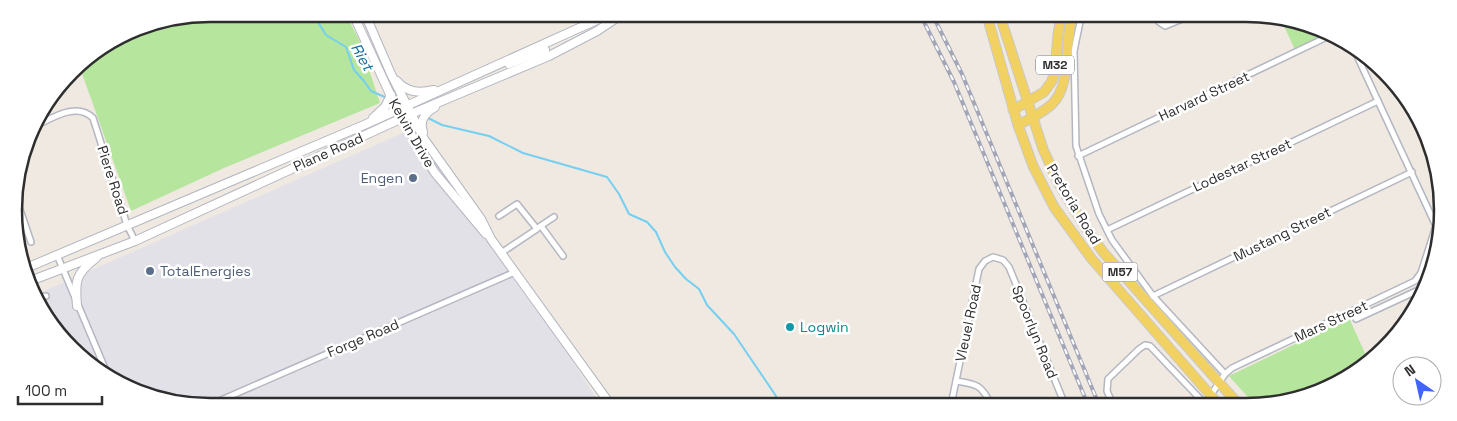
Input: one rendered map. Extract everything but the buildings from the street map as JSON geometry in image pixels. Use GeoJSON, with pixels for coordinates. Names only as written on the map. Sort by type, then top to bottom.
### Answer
{"type":"FeatureCollection","features":[{"type":"Feature","properties":{"kind":"main road","name":"Kelvin Drive"},"geometry":{"type":"LineString","coordinates":[[357,22],[401,118],[435,173],[471,218],[491,239],[606,398]]}},
{"type":"Feature","properties":{"kind":"main road","name":"Kelvin Drive"},"geometry":{"type":"LineString","coordinates":[[368,22],[391,74],[424,139],[481,218],[491,239]]}},
{"type":"Feature","properties":{"kind":"main road","name":"Plane Road"},"geometry":{"type":"LineString","coordinates":[[31,266],[364,125],[592,22]]}},
{"type":"Feature","properties":{"kind":"main road","name":"Plane Road"},"geometry":{"type":"LineString","coordinates":[[36,279],[135,241],[401,118],[548,56],[611,22]]}},
{"type":"Feature","properties":{"kind":"main road","name":"Pretoria Road"},"geometry":{"type":"LineString","coordinates":[[988,22],[1013,110],[1033,166],[1045,191],[1072,233],[1118,290],[1213,398]]}},
{"type":"Feature","properties":{"kind":"main road","name":"Pretoria Road"},"geometry":{"type":"LineString","coordinates":[[1002,22],[1043,149],[1059,184],[1085,227],[1103,252],[1222,378],[1235,398]]}},
{"type":"Feature","properties":{"kind":"main road","name":"M32"},"geometry":{"type":"LineString","coordinates":[[1013,110],[1044,92],[1050,85],[1054,73],[1061,22]]}},
{"type":"Feature","properties":{"kind":"main road","name":"M32"},"geometry":{"type":"LineString","coordinates":[[1018,124],[1052,105],[1061,91],[1071,22]]}},
{"type":"Feature","properties":{"kind":"main road"},"geometry":{"type":"LineString","coordinates":[[486,71],[525,59],[546,50]]}},
{"type":"Feature","properties":{"kind":"main road"},"geometry":{"type":"LineString","coordinates":[[391,74],[400,85],[415,92],[426,92],[450,87]]}},
{"type":"Feature","properties":{"kind":"main road"},"geometry":{"type":"LineString","coordinates":[[1023,88],[1034,93],[1044,92]]}},
{"type":"Feature","properties":{"kind":"main road"},"geometry":{"type":"LineString","coordinates":[[364,125],[386,107],[391,95]]}},
{"type":"Feature","properties":{"kind":"main road"},"geometry":{"type":"LineString","coordinates":[[424,139],[421,128],[423,118],[429,111],[445,100]]}},
{"type":"Feature","properties":{"kind":"main road"},"geometry":{"type":"LineString","coordinates":[[77,306],[76,279],[82,271],[104,253]]}},
{"type":"Feature","properties":{"kind":"main road"},"geometry":{"type":"LineString","coordinates":[[37,281],[44,276]]}},
{"type":"Feature","properties":{"kind":"street"},"geometry":{"type":"LineString","coordinates":[[1080,22],[1075,41],[1074,60],[1078,156],[1107,230],[1153,296],[1222,378]]}},
{"type":"Feature","properties":{"kind":"street"},"geometry":{"type":"LineString","coordinates":[[1159,22],[1165,26],[1174,22]]}},
{"type":"Feature","properties":{"kind":"street","name":"Harvard Street"},"geometry":{"type":"LineString","coordinates":[[1078,156],[1323,39]]}},
{"type":"Feature","properties":{"kind":"street"},"geometry":{"type":"LineString","coordinates":[[1359,59],[1434,218]]}},
{"type":"Feature","properties":{"kind":"street","name":"Lodestar Street"},"geometry":{"type":"LineString","coordinates":[[1107,230],[1378,101]]}},
{"type":"Feature","properties":{"kind":"street","name":"Piere Road"},"geometry":{"type":"LineString","coordinates":[[45,122],[76,110],[84,111],[92,118],[127,225],[135,241]]}},
{"type":"Feature","properties":{"kind":"street","name":"Mustang Street"},"geometry":{"type":"LineString","coordinates":[[1153,296],[1412,172]]}},
{"type":"Feature","properties":{"kind":"street"},"geometry":{"type":"LineString","coordinates":[[499,216],[517,204],[563,256]]}},
{"type":"Feature","properties":{"kind":"street"},"geometry":{"type":"LineString","coordinates":[[501,253],[554,217]]}},
{"type":"Feature","properties":{"kind":"street"},"geometry":{"type":"LineString","coordinates":[[23,218],[31,242]]}},
{"type":"Feature","properties":{"kind":"street"},"geometry":{"type":"LineString","coordinates":[[1423,276],[1421,273],[1432,244]]}},
{"type":"Feature","properties":{"kind":"street"},"geometry":{"type":"LineString","coordinates":[[57,255],[103,365]]}},
{"type":"Feature","properties":{"kind":"street","name":"Vleuel Road"},"geometry":{"type":"LineString","coordinates":[[952,398],[979,269],[990,258],[1003,260]]}},
{"type":"Feature","properties":{"kind":"street","name":"Spoorlyn Road"},"geometry":{"type":"LineString","coordinates":[[1003,260],[1011,272],[1062,398]]}},
{"type":"Feature","properties":{"kind":"street","name":"Forge Road"},"geometry":{"type":"LineString","coordinates":[[226,398],[515,272]]}},
{"type":"Feature","properties":{"kind":"street","name":"Mars Street"},"geometry":{"type":"LineString","coordinates":[[1209,398],[1222,378],[1239,364],[1412,283],[1421,273]]}},
{"type":"Feature","properties":{"kind":"street"},"geometry":{"type":"LineString","coordinates":[[1352,311],[1356,319],[1416,291]]}},
{"type":"Feature","properties":{"kind":"street"},"geometry":{"type":"LineString","coordinates":[[1110,398],[1107,391],[1108,379],[1139,349],[1150,346],[1198,398]]}},
{"type":"Feature","properties":{"kind":"street"},"geometry":{"type":"LineString","coordinates":[[956,381],[982,388],[987,398]]}},
{"type":"Feature","properties":{"kind":"shaded area"},"geometry":{"type":"Polygon","coordinates":[[[421,125],[596,398],[198,398],[174,395],[150,389],[127,379],[96,360],[61,325],[41,292],[421,125]]]}},
{"type":"Feature","properties":{"kind":"green space"},"geometry":{"type":"Polygon","coordinates":[[[210,22],[350,22],[360,42],[380,103],[224,168],[131,211],[82,74],[96,61],[127,42],[150,32],[186,24],[210,22]]]}},
{"type":"Feature","properties":{"kind":"green space"},"geometry":{"type":"Polygon","coordinates":[[[1284,26],[1307,32],[1321,38],[1295,50],[1284,26]]]}},
{"type":"Feature","properties":{"kind":"green space"},"geometry":{"type":"Polygon","coordinates":[[[1349,318],[1366,356],[1330,379],[1307,389],[1271,397],[1249,398],[1229,376],[1349,318]]]}},
{"type":"Feature","properties":{"kind":"waterway","name":"Riet"},"geometry":{"type":"LineString","coordinates":[[318,22],[326,35],[346,47],[354,70],[371,91],[387,98]]}},
{"type":"Feature","properties":{"kind":"waterway"},"geometry":{"type":"LineString","coordinates":[[428,118],[442,125],[489,136],[523,153],[607,177],[619,194],[629,214],[647,222],[656,232],[665,252],[675,267],[699,289],[707,305],[734,334],[776,398]]}},
{"type":"Feature","properties":{"kind":"railway"},"geometry":{"type":"LineString","coordinates":[[924,22],[954,82],[1085,398]]}},
{"type":"Feature","properties":{"kind":"railway"},"geometry":{"type":"LineString","coordinates":[[936,22],[962,74],[1096,398]]}},
{"type":"Feature","properties":{"kind":"place","name":"Engen"},"geometry":{"type":"Point","coordinates":[413,178]}},
{"type":"Feature","properties":{"kind":"place","name":"TotalEnergies"},"geometry":{"type":"Point","coordinates":[150,271]}},
{"type":"Feature","properties":{"kind":"place","name":"Logwin"},"geometry":{"type":"Point","coordinates":[790,327]}}]}
